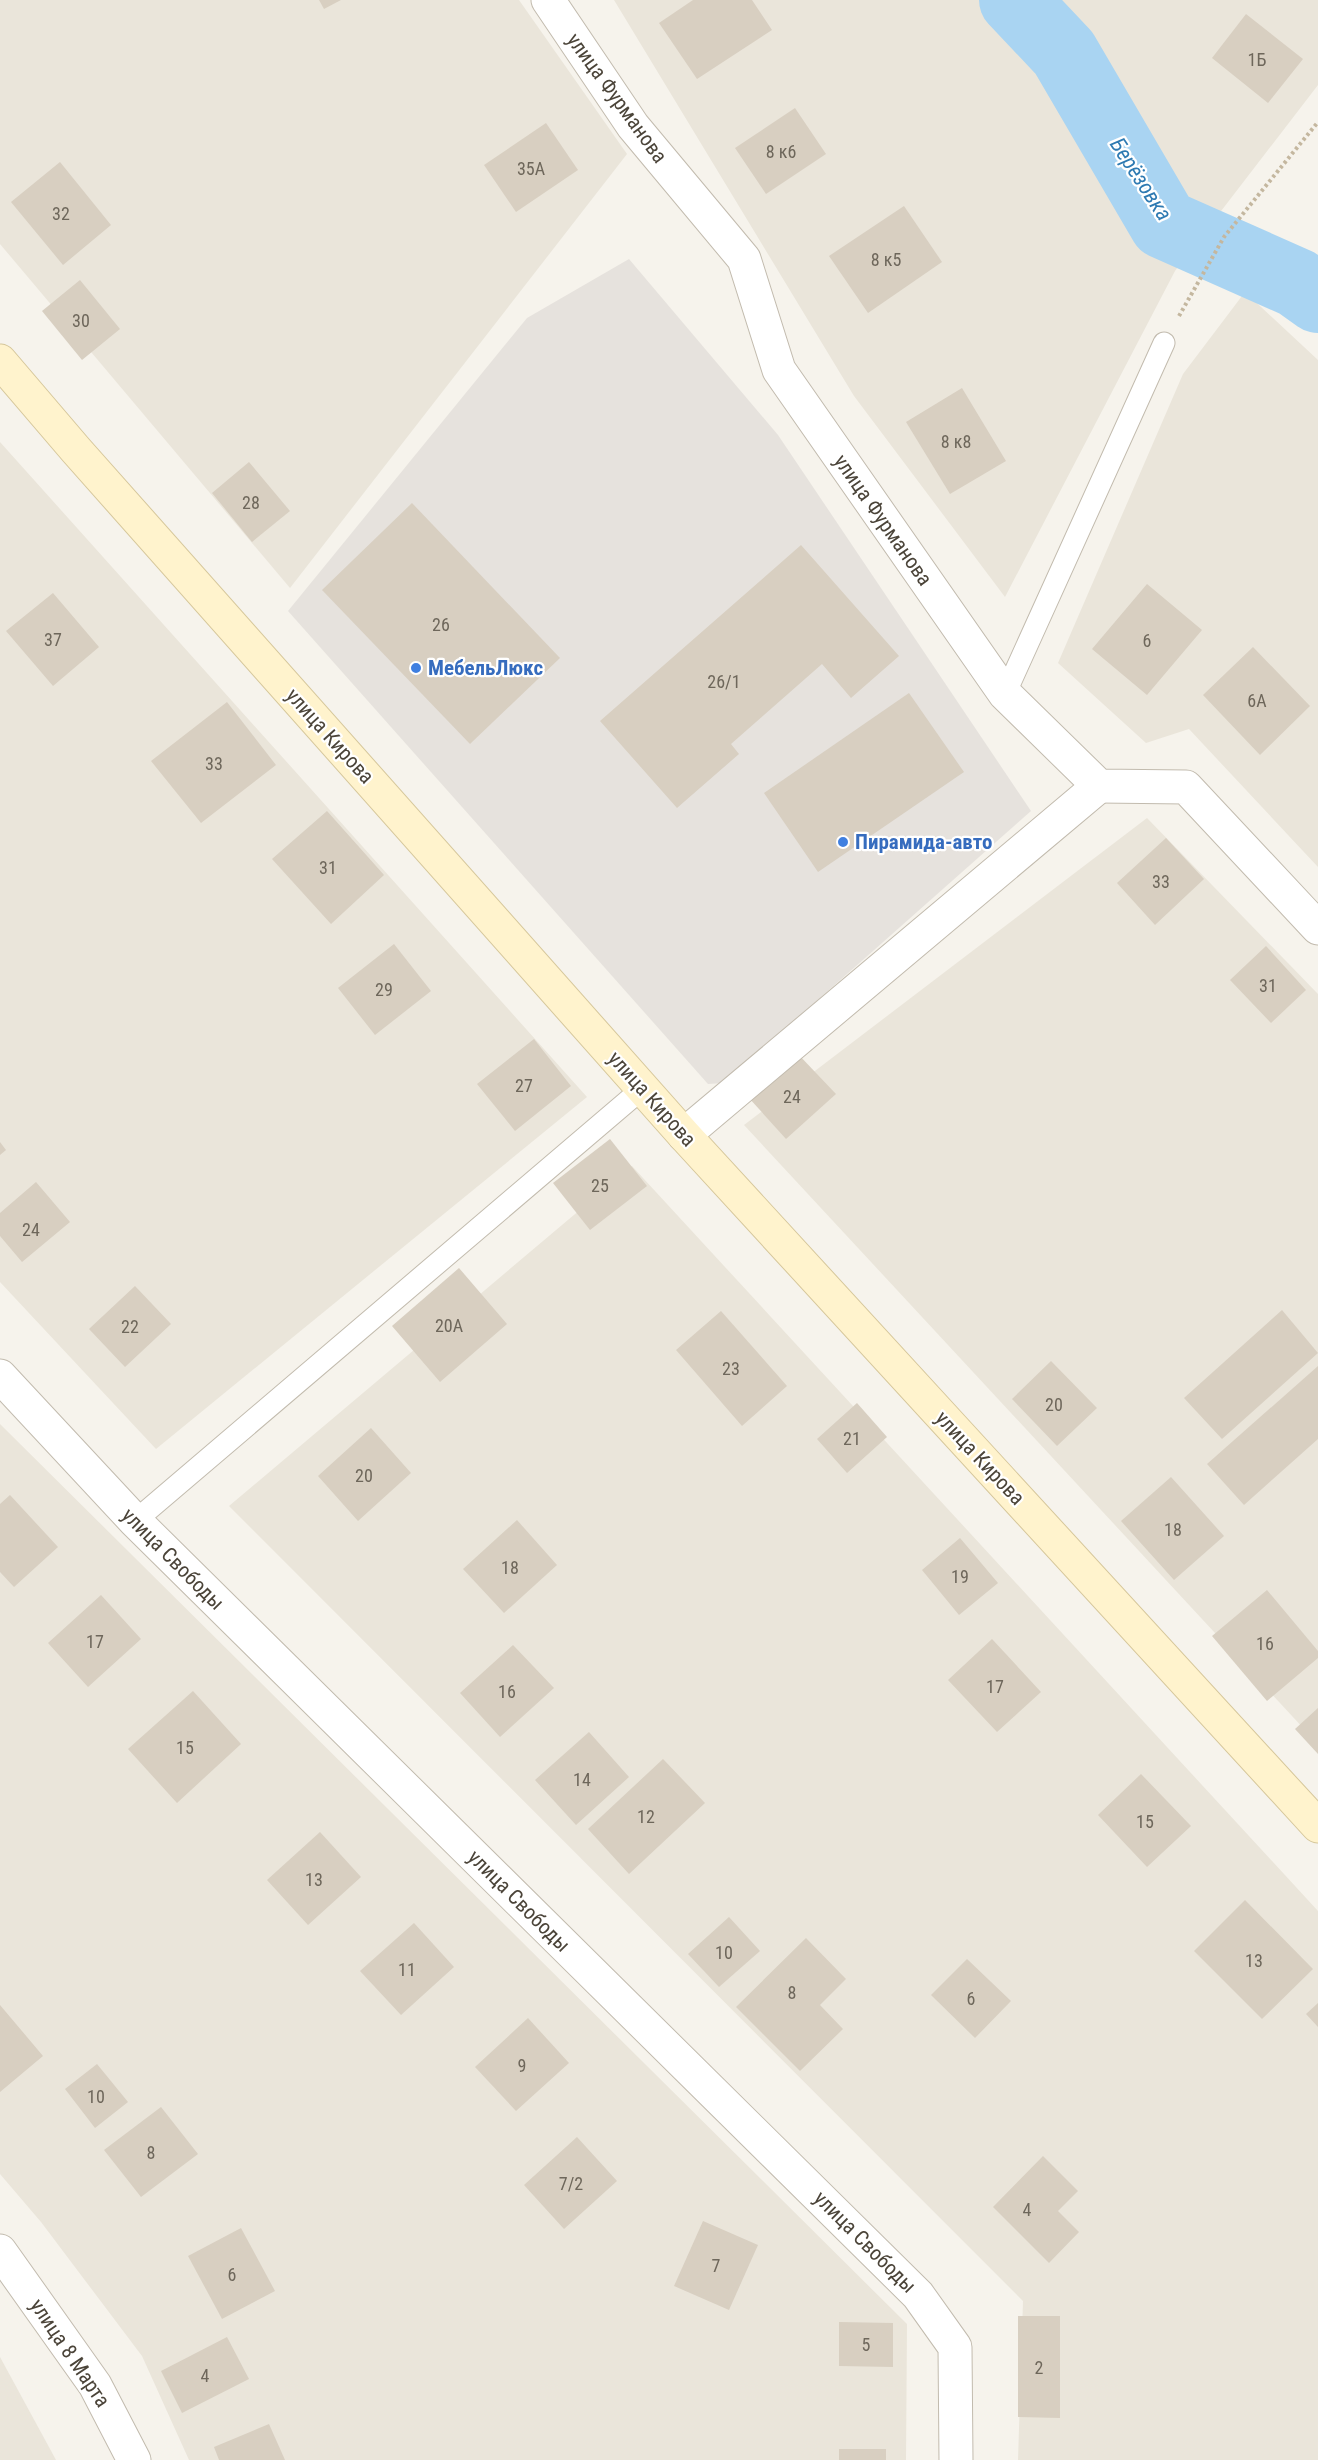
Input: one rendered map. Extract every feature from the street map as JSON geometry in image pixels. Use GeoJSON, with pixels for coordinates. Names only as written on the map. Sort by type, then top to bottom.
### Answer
{"type":"FeatureCollection","features":[{"type":"Feature","properties":{"kind":"street","name":"улица Фурманова"},"geometry":{"type":"LineString","coordinates":[[548,0],[633,126],[744,259],[779,370],[1005,694],[1099,786]]}},
{"type":"Feature","properties":{"kind":"street","name":"улица Кирова"},"geometry":{"type":"LineString","coordinates":[[0,361],[84,459],[684,1135],[1318,1826]]}},
{"type":"Feature","properties":{"kind":"street"},"geometry":{"type":"LineString","coordinates":[[684,1135],[1099,786],[1186,788],[1318,928]]}},
{"type":"Feature","properties":{"kind":"street","name":"улица Свободы"},"geometry":{"type":"LineString","coordinates":[[0,1376],[135,1521],[918,2295],[955,2347],[956,2460]]}},
{"type":"Feature","properties":{"kind":"street","name":"улица 8 Марта"},"geometry":{"type":"LineString","coordinates":[[0,2251],[95,2385],[134,2460]]}},
{"type":"Feature","properties":{"kind":"lane"},"geometry":{"type":"LineString","coordinates":[[1005,694],[1164,343]]}},
{"type":"Feature","properties":{"kind":"lane"},"geometry":{"type":"LineString","coordinates":[[135,1521],[643,1088]]}},
{"type":"Feature","properties":{"kind":"path"},"geometry":{"type":"LineString","coordinates":[[1164,343],[1224,237],[1318,122]]}},
{"type":"Feature","properties":{"kind":"shaded area"},"geometry":{"type":"Polygon","coordinates":[[[0,0],[519,0],[627,154],[290,588],[0,244],[0,0]]]}},
{"type":"Feature","properties":{"kind":"shaded area"},"geometry":{"type":"Polygon","coordinates":[[[614,0],[1318,0],[1318,85],[1175,271],[1005,597],[854,396],[614,0]]]}},
{"type":"Feature","properties":{"kind":"shaded area"},"geometry":{"type":"Polygon","coordinates":[[[629,259],[778,435],[1031,811],[724,1083],[708,1084],[288,611],[527,318],[629,259]]]}},
{"type":"Feature","properties":{"kind":"shaded area"},"geometry":{"type":"Polygon","coordinates":[[[1245,292],[1318,360],[1318,867],[1189,729],[1146,743],[1058,663],[1183,374],[1245,292]]]}},
{"type":"Feature","properties":{"kind":"shaded area"},"geometry":{"type":"Polygon","coordinates":[[[0,442],[587,1097],[156,1449],[0,1282],[0,442]]]}},
{"type":"Feature","properties":{"kind":"shaded area"},"geometry":{"type":"Polygon","coordinates":[[[1147,818],[1318,994],[1318,1744],[744,1125],[1147,818]]]}},
{"type":"Feature","properties":{"kind":"shaded area"},"geometry":{"type":"Polygon","coordinates":[[[632,1166],[1318,1911],[1318,2460],[1018,2460],[1023,2301],[229,1506],[632,1166]]]}},
{"type":"Feature","properties":{"kind":"shaded area"},"geometry":{"type":"Polygon","coordinates":[[[0,1424],[907,2324],[906,2460],[189,2460],[142,2356],[41,2222],[0,2174],[0,1424]]]}},
{"type":"Feature","properties":{"kind":"shaded area"},"geometry":{"type":"Polygon","coordinates":[[[0,2357],[56,2460],[0,2460],[0,2357]]]}},
{"type":"Feature","properties":{"kind":"building"},"geometry":{"type":"Polygon","coordinates":[[[319,0],[341,0],[324,9],[319,0]]]}},
{"type":"Feature","properties":{"kind":"building"},"geometry":{"type":"Polygon","coordinates":[[[693,0],[752,0],[772,30],[697,79],[659,23],[693,0]]]}},
{"type":"Feature","properties":{"kind":"building"},"geometry":{"type":"Polygon","coordinates":[[[1246,14],[1303,59],[1268,103],[1212,58],[1246,14]]]}},
{"type":"Feature","properties":{"kind":"building"},"geometry":{"type":"Polygon","coordinates":[[[795,108],[826,154],[766,194],[735,148],[795,108]]]}},
{"type":"Feature","properties":{"kind":"building"},"geometry":{"type":"Polygon","coordinates":[[[546,123],[578,170],[516,212],[484,165],[546,123]]]}},
{"type":"Feature","properties":{"kind":"building"},"geometry":{"type":"Polygon","coordinates":[[[60,162],[111,225],[63,265],[11,202],[60,162]]]}},
{"type":"Feature","properties":{"kind":"building"},"geometry":{"type":"Polygon","coordinates":[[[904,206],[942,262],[868,313],[829,256],[904,206]]]}},
{"type":"Feature","properties":{"kind":"building"},"geometry":{"type":"Polygon","coordinates":[[[80,280],[120,329],[82,360],[42,311],[80,280]]]}},
{"type":"Feature","properties":{"kind":"building"},"geometry":{"type":"Polygon","coordinates":[[[962,388],[1006,461],[950,494],[906,422],[962,388]]]}},
{"type":"Feature","properties":{"kind":"building"},"geometry":{"type":"Polygon","coordinates":[[[249,462],[290,511],[252,542],[212,493],[249,462]]]}},
{"type":"Feature","properties":{"kind":"building"},"geometry":{"type":"Polygon","coordinates":[[[412,503],[560,658],[470,744],[322,590],[412,503]]]}},
{"type":"Feature","properties":{"kind":"building"},"geometry":{"type":"Polygon","coordinates":[[[801,545],[899,656],[851,698],[822,664],[731,744],[739,754],[677,808],[600,721],[801,545]]]}},
{"type":"Feature","properties":{"kind":"building"},"geometry":{"type":"Polygon","coordinates":[[[1147,584],[1202,630],[1147,695],[1092,649],[1147,584]]]}},
{"type":"Feature","properties":{"kind":"building"},"geometry":{"type":"Polygon","coordinates":[[[53,593],[99,647],[53,686],[6,631],[53,593]]]}},
{"type":"Feature","properties":{"kind":"building"},"geometry":{"type":"Polygon","coordinates":[[[1253,647],[1310,706],[1260,755],[1203,695],[1253,647]]]}},
{"type":"Feature","properties":{"kind":"building"},"geometry":{"type":"Polygon","coordinates":[[[909,693],[964,772],[818,872],[764,793],[909,693]]]}},
{"type":"Feature","properties":{"kind":"building"},"geometry":{"type":"Polygon","coordinates":[[[227,702],[276,765],[201,823],[151,761],[227,702]]]}},
{"type":"Feature","properties":{"kind":"building"},"geometry":{"type":"Polygon","coordinates":[[[327,811],[384,875],[331,924],[272,859],[327,811]]]}},
{"type":"Feature","properties":{"kind":"building"},"geometry":{"type":"Polygon","coordinates":[[[1166,838],[1204,879],[1155,925],[1117,883],[1166,838]]]}},
{"type":"Feature","properties":{"kind":"building"},"geometry":{"type":"Polygon","coordinates":[[[394,944],[431,991],[375,1035],[338,988],[394,944]]]}},
{"type":"Feature","properties":{"kind":"building"},"geometry":{"type":"Polygon","coordinates":[[[1266,946],[1306,990],[1271,1023],[1230,980],[1266,946]]]}},
{"type":"Feature","properties":{"kind":"building"},"geometry":{"type":"Polygon","coordinates":[[[534,1039],[571,1086],[515,1131],[477,1084],[534,1039]]]}},
{"type":"Feature","properties":{"kind":"building"},"geometry":{"type":"Polygon","coordinates":[[[797,1053],[836,1094],[786,1139],[749,1098],[797,1053]]]}},
{"type":"Feature","properties":{"kind":"building"},"geometry":{"type":"Polygon","coordinates":[[[610,1139],[647,1186],[590,1230],[553,1183],[610,1139]]]}},
{"type":"Feature","properties":{"kind":"building"},"geometry":{"type":"Polygon","coordinates":[[[0,1142],[6,1150],[0,1155],[0,1142]]]}},
{"type":"Feature","properties":{"kind":"building"},"geometry":{"type":"Polygon","coordinates":[[[36,1182],[70,1222],[22,1262],[0,1236],[0,1213],[36,1182]]]}},
{"type":"Feature","properties":{"kind":"building"},"geometry":{"type":"Polygon","coordinates":[[[459,1268],[507,1324],[440,1382],[392,1326],[459,1268]]]}},
{"type":"Feature","properties":{"kind":"building"},"geometry":{"type":"Polygon","coordinates":[[[135,1286],[171,1324],[125,1367],[89,1329],[135,1286]]]}},
{"type":"Feature","properties":{"kind":"building"},"geometry":{"type":"Polygon","coordinates":[[[1282,1310],[1318,1353],[1222,1439],[1184,1398],[1282,1310]]]}},
{"type":"Feature","properties":{"kind":"building"},"geometry":{"type":"Polygon","coordinates":[[[721,1311],[787,1386],[742,1426],[676,1350],[721,1311]]]}},
{"type":"Feature","properties":{"kind":"building"},"geometry":{"type":"Polygon","coordinates":[[[1051,1361],[1097,1408],[1057,1446],[1012,1399],[1051,1361]]]}},
{"type":"Feature","properties":{"kind":"building"},"geometry":{"type":"Polygon","coordinates":[[[1318,1366],[1318,1439],[1244,1505],[1207,1464],[1318,1366]]]}},
{"type":"Feature","properties":{"kind":"building"},"geometry":{"type":"Polygon","coordinates":[[[857,1403],[887,1437],[847,1473],[817,1439],[857,1403]]]}},
{"type":"Feature","properties":{"kind":"building"},"geometry":{"type":"Polygon","coordinates":[[[371,1428],[411,1473],[358,1521],[318,1476],[371,1428]]]}},
{"type":"Feature","properties":{"kind":"building"},"geometry":{"type":"Polygon","coordinates":[[[1171,1477],[1224,1536],[1174,1580],[1121,1521],[1171,1477]]]}},
{"type":"Feature","properties":{"kind":"building"},"geometry":{"type":"Polygon","coordinates":[[[10,1495],[58,1547],[14,1587],[0,1572],[0,1504],[10,1495]]]}},
{"type":"Feature","properties":{"kind":"building"},"geometry":{"type":"Polygon","coordinates":[[[517,1520],[557,1565],[504,1613],[463,1569],[517,1520]]]}},
{"type":"Feature","properties":{"kind":"building"},"geometry":{"type":"Polygon","coordinates":[[[960,1538],[998,1583],[959,1615],[922,1570],[960,1538]]]}},
{"type":"Feature","properties":{"kind":"building"},"geometry":{"type":"Polygon","coordinates":[[[1267,1590],[1318,1651],[1318,1658],[1267,1701],[1212,1636],[1267,1590]]]}},
{"type":"Feature","properties":{"kind":"building"},"geometry":{"type":"Polygon","coordinates":[[[101,1595],[141,1639],[88,1687],[48,1643],[101,1595]]]}},
{"type":"Feature","properties":{"kind":"building"},"geometry":{"type":"Polygon","coordinates":[[[992,1639],[1041,1692],[997,1732],[948,1680],[992,1639]]]}},
{"type":"Feature","properties":{"kind":"building"},"geometry":{"type":"Polygon","coordinates":[[[513,1645],[554,1688],[500,1737],[460,1693],[513,1645]]]}},
{"type":"Feature","properties":{"kind":"building"},"geometry":{"type":"Polygon","coordinates":[[[193,1691],[241,1744],[177,1803],[128,1749],[193,1691]]]}},
{"type":"Feature","properties":{"kind":"building"},"geometry":{"type":"Polygon","coordinates":[[[1318,1708],[1318,1754],[1295,1729],[1318,1708]]]}},
{"type":"Feature","properties":{"kind":"building"},"geometry":{"type":"Polygon","coordinates":[[[589,1732],[629,1777],[576,1825],[535,1780],[589,1732]]]}},
{"type":"Feature","properties":{"kind":"building"},"geometry":{"type":"Polygon","coordinates":[[[663,1759],[705,1803],[629,1874],[588,1829],[663,1759]]]}},
{"type":"Feature","properties":{"kind":"building"},"geometry":{"type":"Polygon","coordinates":[[[1141,1774],[1191,1826],[1147,1867],[1098,1815],[1141,1774]]]}},
{"type":"Feature","properties":{"kind":"building"},"geometry":{"type":"Polygon","coordinates":[[[320,1832],[361,1877],[308,1925],[267,1880],[320,1832]]]}},
{"type":"Feature","properties":{"kind":"building"},"geometry":{"type":"Polygon","coordinates":[[[1245,1900],[1313,1969],[1262,2019],[1194,1951],[1245,1900]]]}},
{"type":"Feature","properties":{"kind":"building"},"geometry":{"type":"Polygon","coordinates":[[[729,1917],[760,1951],[719,1987],[688,1954],[729,1917]]]}},
{"type":"Feature","properties":{"kind":"building"},"geometry":{"type":"Polygon","coordinates":[[[414,1923],[454,1967],[401,2015],[360,1971],[414,1923]]]}},
{"type":"Feature","properties":{"kind":"building"},"geometry":{"type":"Polygon","coordinates":[[[806,1938],[846,1979],[820,2005],[843,2029],[800,2071],[736,2007],[806,1938]]]}},
{"type":"Feature","properties":{"kind":"building"},"geometry":{"type":"Polygon","coordinates":[[[967,1959],[1011,2001],[975,2038],[931,1995],[967,1959]]]}},
{"type":"Feature","properties":{"kind":"building"},"geometry":{"type":"Polygon","coordinates":[[[1318,2003],[1318,2027],[1306,2014],[1318,2003]]]}},
{"type":"Feature","properties":{"kind":"building"},"geometry":{"type":"Polygon","coordinates":[[[0,2005],[43,2056],[0,2092],[0,2005]]]}},
{"type":"Feature","properties":{"kind":"building"},"geometry":{"type":"Polygon","coordinates":[[[528,2018],[569,2063],[516,2111],[475,2067],[528,2018]]]}},
{"type":"Feature","properties":{"kind":"building"},"geometry":{"type":"Polygon","coordinates":[[[97,2064],[128,2102],[95,2128],[65,2089],[97,2064]]]}},
{"type":"Feature","properties":{"kind":"building"},"geometry":{"type":"Polygon","coordinates":[[[161,2107],[198,2154],[141,2197],[104,2150],[161,2107]]]}},
{"type":"Feature","properties":{"kind":"building"},"geometry":{"type":"Polygon","coordinates":[[[577,2137],[617,2181],[564,2229],[524,2185],[577,2137]]]}},
{"type":"Feature","properties":{"kind":"building"},"geometry":{"type":"Polygon","coordinates":[[[1043,2156],[1078,2191],[1058,2211],[1079,2232],[1049,2263],[993,2207],[1043,2156]]]}},
{"type":"Feature","properties":{"kind":"building"},"geometry":{"type":"Polygon","coordinates":[[[703,2221],[758,2245],[729,2310],[674,2286],[703,2221]]]}},
{"type":"Feature","properties":{"kind":"building"},"geometry":{"type":"Polygon","coordinates":[[[241,2228],[275,2291],[222,2319],[188,2256],[241,2228]]]}},
{"type":"Feature","properties":{"kind":"building"},"geometry":{"type":"Polygon","coordinates":[[[1018,2316],[1060,2316],[1060,2418],[1018,2417],[1018,2316]]]}},
{"type":"Feature","properties":{"kind":"building"},"geometry":{"type":"Polygon","coordinates":[[[839,2322],[893,2323],[893,2367],[839,2366],[839,2322]]]}},
{"type":"Feature","properties":{"kind":"building"},"geometry":{"type":"Polygon","coordinates":[[[227,2337],[249,2379],[182,2413],[161,2371],[227,2337]]]}},
{"type":"Feature","properties":{"kind":"building"},"geometry":{"type":"Polygon","coordinates":[[[269,2424],[285,2460],[219,2460],[214,2447],[269,2424]]]}},
{"type":"Feature","properties":{"kind":"building"},"geometry":{"type":"Polygon","coordinates":[[[839,2449],[886,2449],[886,2460],[839,2460],[839,2449]]]}},
{"type":"Feature","properties":{"kind":"waterway","name":"Берёзовка"},"geometry":{"type":"LineString","coordinates":[[1014,0],[1064,53],[1164,224],[1297,283],[1318,298]]}},
{"type":"Feature","properties":{"kind":"place","name":"МебельЛюкс"},"geometry":{"type":"Point","coordinates":[416,668]}},
{"type":"Feature","properties":{"kind":"place","name":"Пирамида-авто"},"geometry":{"type":"Point","coordinates":[843,842]}}]}
